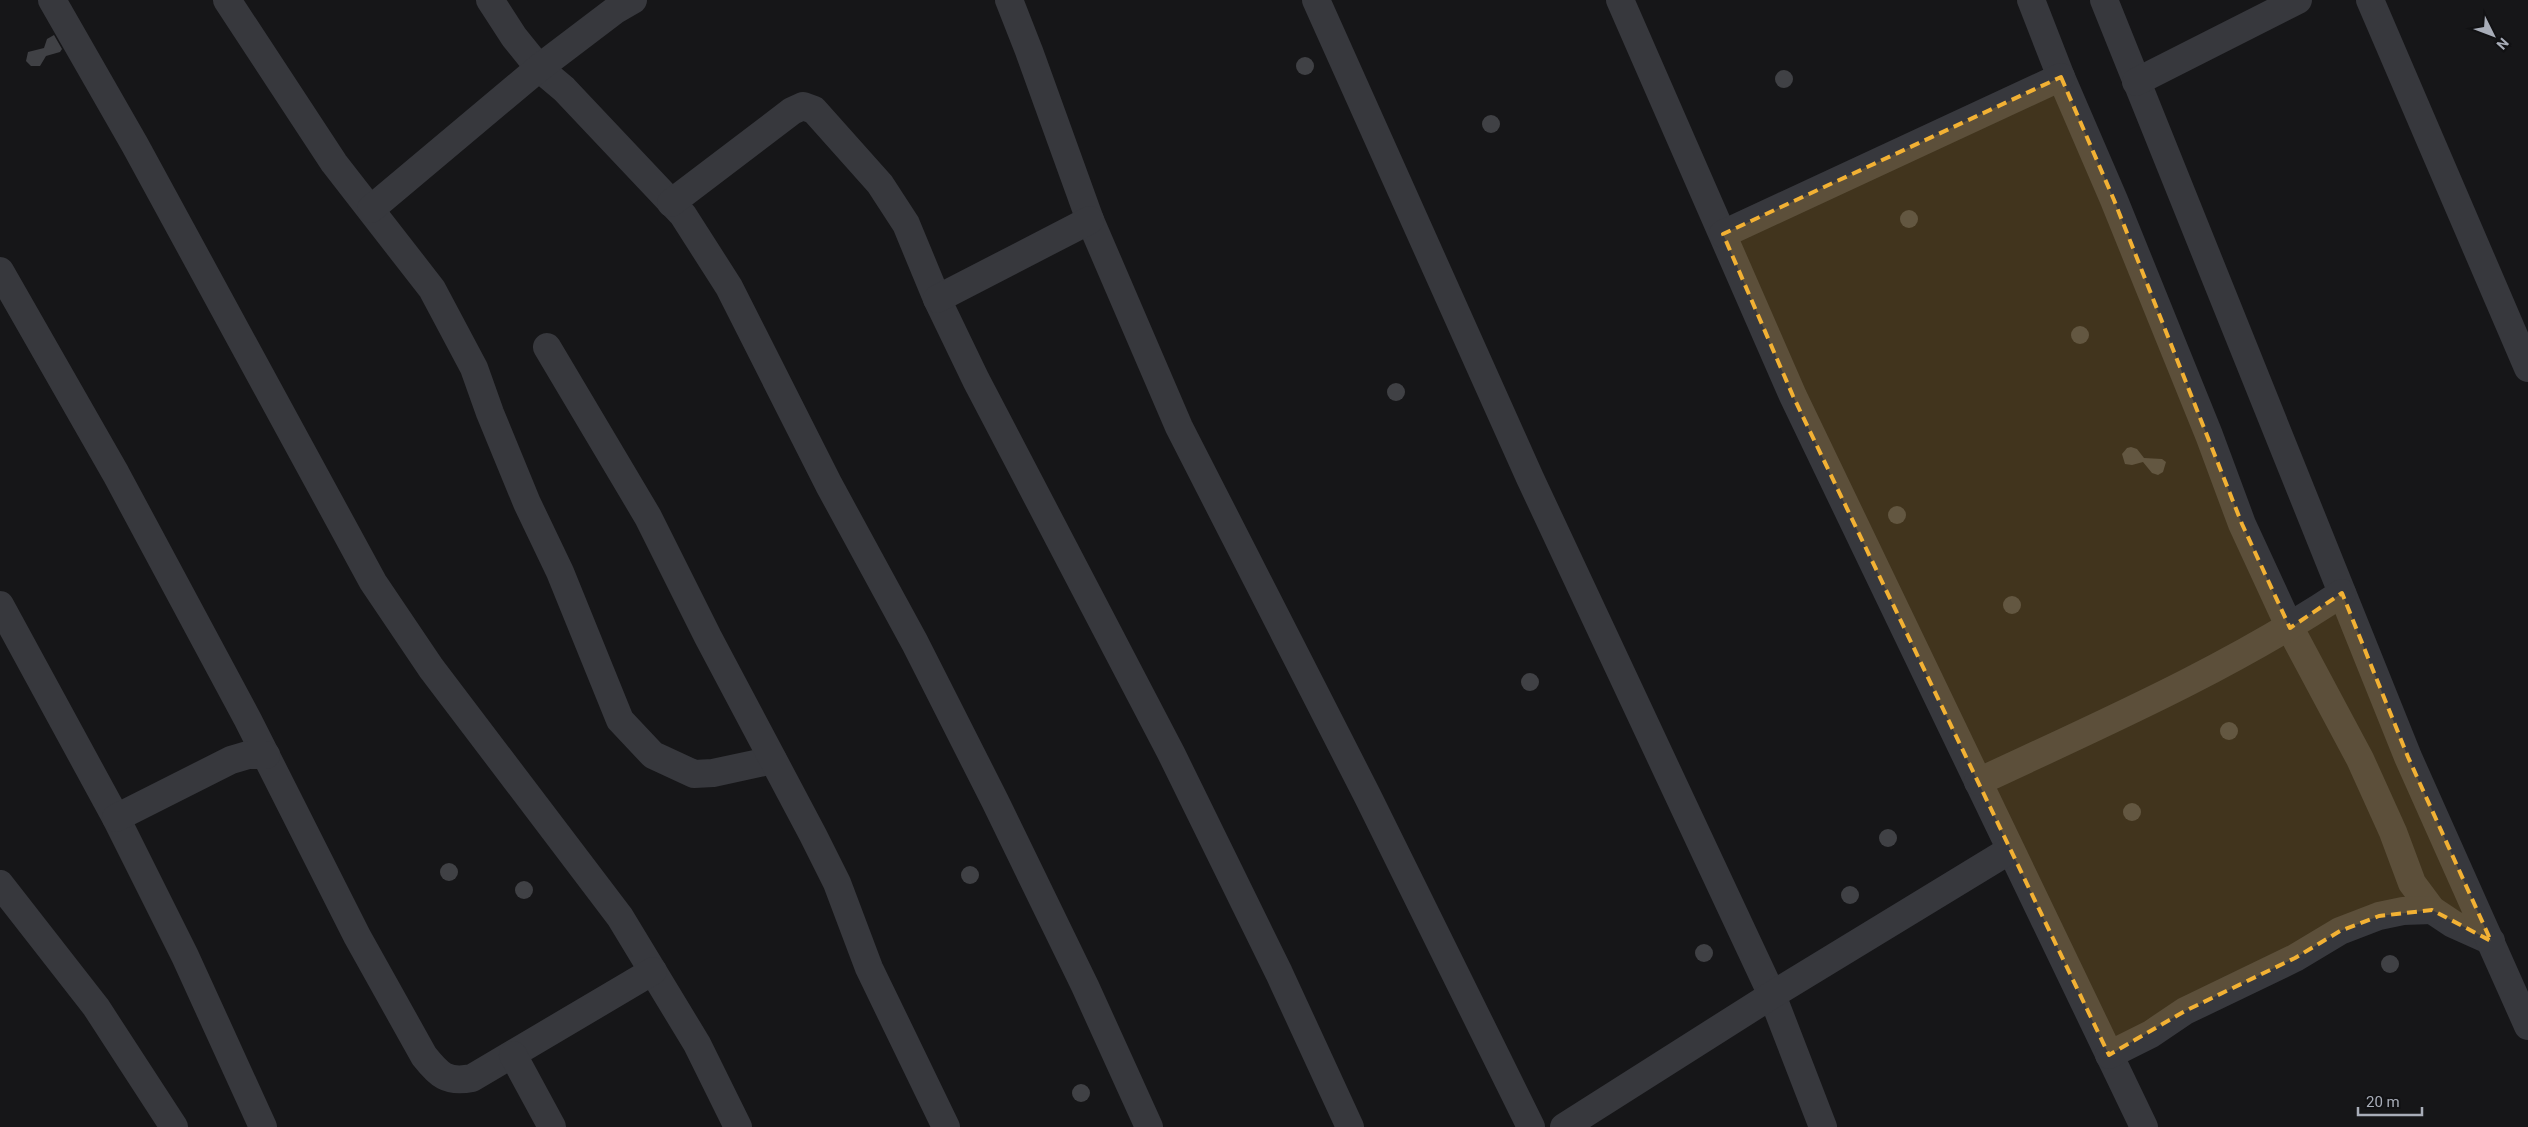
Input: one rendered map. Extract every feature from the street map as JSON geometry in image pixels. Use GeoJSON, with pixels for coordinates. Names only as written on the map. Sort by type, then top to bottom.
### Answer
{"type":"FeatureCollection","features":[{"type":"Feature","properties":{"kind":"street"},"geometry":{"type":"LineString","coordinates":[[52,0],[135,145],[373,582],[431,668],[620,917],[697,1044],[738,1127]]}},
{"type":"Feature","properties":{"kind":"street"},"geometry":{"type":"LineString","coordinates":[[227,0],[334,163],[432,290],[474,368],[527,503],[560,572],[620,720],[653,755],[694,774],[714,773],[773,760]]}},
{"type":"Feature","properties":{"kind":"street"},"geometry":{"type":"LineString","coordinates":[[490,0],[514,37],[539,68],[564,89],[672,203],[691,226],[729,287],[829,485],[915,643],[1081,977],[1149,1127]]}},
{"type":"Feature","properties":{"kind":"street"},"geometry":{"type":"LineString","coordinates":[[371,209],[539,68],[614,11],[633,0]]}},
{"type":"Feature","properties":{"kind":"street"},"geometry":{"type":"LineString","coordinates":[[1009,0],[1090,220],[1179,428],[1368,797],[1531,1127]]}},
{"type":"Feature","properties":{"kind":"street"},"geometry":{"type":"LineString","coordinates":[[1316,0],[1530,478],[1772,995],[1823,1127]]}},
{"type":"Feature","properties":{"kind":"street"},"geometry":{"type":"LineString","coordinates":[[1620,0],[1792,396],[2144,1127]]}},
{"type":"Feature","properties":{"kind":"street"},"geometry":{"type":"LineString","coordinates":[[2031,0],[2061,77],[2114,200],[2242,524],[2290,628],[2360,759],[2393,832],[2412,883],[2432,910],[2453,924],[2491,941]]}},
{"type":"Feature","properties":{"kind":"street"},"geometry":{"type":"LineString","coordinates":[[2104,0],[2408,758],[2491,941],[2522,999],[2528,1026]]}},
{"type":"Feature","properties":{"kind":"street"},"geometry":{"type":"LineString","coordinates":[[2136,82],[2298,0]]}},
{"type":"Feature","properties":{"kind":"street"},"geometry":{"type":"LineString","coordinates":[[2370,0],[2528,368]]}},
{"type":"Feature","properties":{"kind":"street"},"geometry":{"type":"LineString","coordinates":[[1723,234],[2061,77]]}},
{"type":"Feature","properties":{"kind":"street"},"geometry":{"type":"LineString","coordinates":[[672,203],[798,107],[810,107],[858,157],[888,195],[906,224],[937,299],[1086,595],[1175,762],[1279,973],[1350,1127]]}},
{"type":"Feature","properties":{"kind":"street"},"geometry":{"type":"LineString","coordinates":[[937,299],[1090,220]]}},
{"type":"Feature","properties":{"kind":"street"},"geometry":{"type":"LineString","coordinates":[[0,271],[116,474],[266,755],[357,936],[424,1056],[436,1071],[448,1078],[460,1080],[472,1078],[653,971]]}},
{"type":"Feature","properties":{"kind":"street"},"geometry":{"type":"LineString","coordinates":[[547,347],[648,517],[837,883],[869,968],[946,1127]]}},
{"type":"Feature","properties":{"kind":"street"},"geometry":{"type":"LineString","coordinates":[[1978,782],[2201,676],[2290,628],[2342,593]]}},
{"type":"Feature","properties":{"kind":"street"},"geometry":{"type":"LineString","coordinates":[[0,604],[116,818],[185,956],[263,1127]]}},
{"type":"Feature","properties":{"kind":"street"},"geometry":{"type":"LineString","coordinates":[[116,818],[231,760],[248,755],[266,755]]}},
{"type":"Feature","properties":{"kind":"street"},"geometry":{"type":"LineString","coordinates":[[1564,1127],[1772,995],[2010,850]]}},
{"type":"Feature","properties":{"kind":"street"},"geometry":{"type":"LineString","coordinates":[[0,884],[96,1007],[174,1127]]}},
{"type":"Feature","properties":{"kind":"street"},"geometry":{"type":"LineString","coordinates":[[2109,1055],[2151,1034],[2185,1010],[2295,958],[2340,931],[2403,910],[2432,910]]}},
{"type":"Feature","properties":{"kind":"street"},"geometry":{"type":"LineString","coordinates":[[513,1055],[552,1127]]}},
{"type":"Feature","properties":{"kind":"highlighted area"},"geometry":{"type":"Polygon","coordinates":[[[2061,77],[2114,200],[2242,524],[2290,628],[2342,593],[2408,757],[2491,941],[2432,910],[2379,916],[2340,931],[2295,958],[2185,1011],[2109,1055],[1793,396],[1723,234],[2061,77]]]}},
{"type":"Feature","properties":{"kind":"building"},"geometry":{"type":"Polygon","coordinates":[[[54,35],[62,49],[60,52],[46,56],[40,66],[31,66],[26,61],[28,52],[44,48],[47,39],[54,35]]]}},
{"type":"Feature","properties":{"kind":"building"},"geometry":{"type":"Polygon","coordinates":[[[1305,57],[1313,62],[1314,66],[1309,74],[1305,75],[1297,70],[1296,66],[1301,58],[1305,57]]]}},
{"type":"Feature","properties":{"kind":"building"},"geometry":{"type":"Polygon","coordinates":[[[1784,70],[1790,73],[1793,79],[1790,85],[1784,88],[1778,85],[1775,79],[1778,73],[1784,70]]]}},
{"type":"Feature","properties":{"kind":"building"},"geometry":{"type":"Polygon","coordinates":[[[1491,115],[1497,118],[1500,124],[1497,130],[1491,133],[1485,130],[1482,124],[1485,118],[1491,115]]]}},
{"type":"Feature","properties":{"kind":"building"},"geometry":{"type":"Polygon","coordinates":[[[1909,210],[1915,213],[1918,219],[1915,225],[1909,228],[1903,225],[1900,219],[1903,213],[1909,210]]]}},
{"type":"Feature","properties":{"kind":"building"},"geometry":{"type":"Polygon","coordinates":[[[2080,326],[2086,329],[2089,335],[2086,341],[2080,344],[2074,341],[2071,335],[2074,329],[2080,326]]]}},
{"type":"Feature","properties":{"kind":"building"},"geometry":{"type":"Polygon","coordinates":[[[1396,383],[1402,386],[1405,392],[1402,398],[1396,401],[1390,398],[1387,392],[1390,386],[1396,383]]]}},
{"type":"Feature","properties":{"kind":"building"},"geometry":{"type":"Polygon","coordinates":[[[2127,448],[2137,449],[2144,458],[2162,459],[2166,462],[2163,472],[2158,475],[2152,473],[2143,462],[2132,465],[2125,464],[2122,454],[2127,448]]]}},
{"type":"Feature","properties":{"kind":"building"},"geometry":{"type":"Polygon","coordinates":[[[1897,506],[1903,509],[1906,515],[1903,521],[1897,524],[1891,521],[1888,515],[1891,509],[1897,506]]]}},
{"type":"Feature","properties":{"kind":"building"},"geometry":{"type":"Polygon","coordinates":[[[2012,596],[2018,599],[2021,605],[2018,611],[2012,614],[2006,611],[2003,605],[2006,599],[2012,596]]]}},
{"type":"Feature","properties":{"kind":"building"},"geometry":{"type":"Polygon","coordinates":[[[1530,673],[1536,676],[1539,682],[1536,688],[1530,691],[1524,688],[1521,682],[1524,676],[1530,673]]]}},
{"type":"Feature","properties":{"kind":"building"},"geometry":{"type":"Polygon","coordinates":[[[2229,722],[2235,725],[2238,731],[2235,737],[2229,740],[2223,737],[2220,731],[2223,725],[2229,722]]]}},
{"type":"Feature","properties":{"kind":"building"},"geometry":{"type":"Polygon","coordinates":[[[2132,803],[2138,806],[2141,812],[2138,818],[2132,821],[2126,818],[2123,812],[2126,806],[2132,803]]]}},
{"type":"Feature","properties":{"kind":"building"},"geometry":{"type":"Polygon","coordinates":[[[1888,829],[1894,832],[1897,838],[1894,844],[1888,847],[1882,844],[1879,838],[1882,832],[1888,829]]]}},
{"type":"Feature","properties":{"kind":"building"},"geometry":{"type":"Polygon","coordinates":[[[449,863],[455,866],[458,872],[455,878],[449,881],[443,878],[440,872],[443,866],[449,863]]]}},
{"type":"Feature","properties":{"kind":"building"},"geometry":{"type":"Polygon","coordinates":[[[970,866],[978,871],[979,875],[974,883],[970,884],[962,879],[961,875],[966,867],[970,866]]]}},
{"type":"Feature","properties":{"kind":"building"},"geometry":{"type":"Polygon","coordinates":[[[524,881],[530,884],[533,890],[530,896],[524,899],[518,896],[515,890],[518,884],[524,881]]]}},
{"type":"Feature","properties":{"kind":"building"},"geometry":{"type":"Polygon","coordinates":[[[1850,886],[1856,889],[1859,895],[1856,901],[1850,904],[1844,901],[1841,895],[1844,889],[1850,886]]]}},
{"type":"Feature","properties":{"kind":"building"},"geometry":{"type":"Polygon","coordinates":[[[1704,944],[1710,947],[1713,953],[1710,959],[1704,962],[1698,959],[1695,953],[1698,947],[1704,944]]]}},
{"type":"Feature","properties":{"kind":"building"},"geometry":{"type":"Polygon","coordinates":[[[2390,955],[2396,958],[2399,964],[2396,970],[2390,973],[2384,970],[2381,964],[2384,958],[2390,955]]]}},
{"type":"Feature","properties":{"kind":"building"},"geometry":{"type":"Polygon","coordinates":[[[1081,1084],[1087,1087],[1090,1093],[1087,1099],[1081,1102],[1075,1099],[1072,1093],[1075,1087],[1081,1084]]]}}]}
